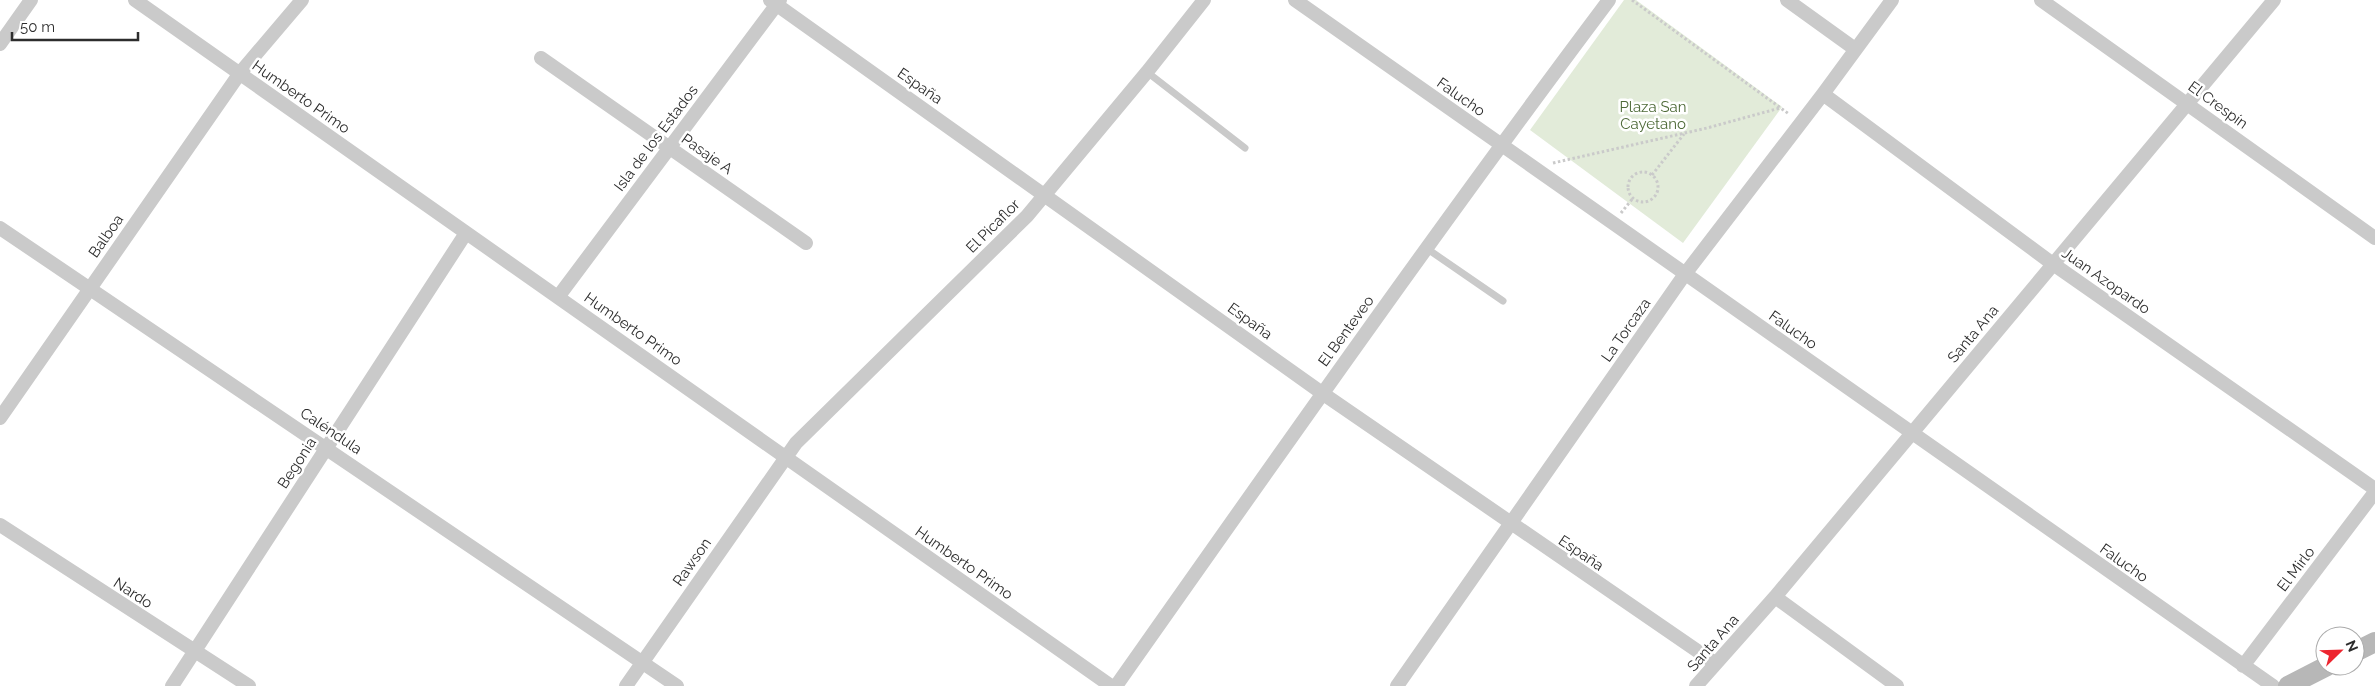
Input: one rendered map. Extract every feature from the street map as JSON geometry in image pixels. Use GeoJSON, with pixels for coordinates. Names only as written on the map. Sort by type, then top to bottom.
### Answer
{"type":"FeatureCollection","features":[{"type":"Feature","properties":{"kind":"street"},"geometry":{"type":"LineString","coordinates":[[0,44],[31,0]]}},
{"type":"Feature","properties":{"kind":"street","name":"Humberto Primo"},"geometry":{"type":"LineString","coordinates":[[135,0],[1111,686]]}},
{"type":"Feature","properties":{"kind":"street","name":"Balboa"},"geometry":{"type":"LineString","coordinates":[[0,418],[240,73],[302,0]]}},
{"type":"Feature","properties":{"kind":"street","name":"El Picaflor"},"geometry":{"type":"LineString","coordinates":[[785,457],[806,431],[1027,216],[1147,72],[1204,0]]}},
{"type":"Feature","properties":{"kind":"street","name":"Falucho"},"geometry":{"type":"LineString","coordinates":[[1295,0],[2273,686]]}},
{"type":"Feature","properties":{"kind":"street","name":"El Benteveo"},"geometry":{"type":"LineString","coordinates":[[1116,686],[1322,393],[1500,145],[1609,0]]}},
{"type":"Feature","properties":{"kind":"street"},"geometry":{"type":"LineString","coordinates":[[1787,0],[1855,49]]}},
{"type":"Feature","properties":{"kind":"street","name":"La Torcaza"},"geometry":{"type":"LineString","coordinates":[[1397,686],[1509,523],[1685,274],[1823,94],[1892,0]]}},
{"type":"Feature","properties":{"kind":"street","name":"El Crespín"},"geometry":{"type":"LineString","coordinates":[[2041,0],[2375,238]]}},
{"type":"Feature","properties":{"kind":"street","name":"Santa Ana"},"geometry":{"type":"LineString","coordinates":[[1696,686],[1775,597],[2274,0]]}},
{"type":"Feature","properties":{"kind":"street","name":"Isla de los Estados"},"geometry":{"type":"LineString","coordinates":[[558,296],[775,2]]}},
{"type":"Feature","properties":{"kind":"street","name":"España"},"geometry":{"type":"LineString","coordinates":[[775,2],[1322,393],[1715,663]]}},
{"type":"Feature","properties":{"kind":"street","name":"Pasaje A"},"geometry":{"type":"LineString","coordinates":[[541,58],[806,243]]}},
{"type":"Feature","properties":{"kind":"street","name":"Juan Azopardo"},"geometry":{"type":"LineString","coordinates":[[1823,94],[2053,264],[2375,491]]}},
{"type":"Feature","properties":{"kind":"street","name":"Caléndula"},"geometry":{"type":"LineString","coordinates":[[0,228],[677,686]]}},
{"type":"Feature","properties":{"kind":"street","name":"Begonia"},"geometry":{"type":"LineString","coordinates":[[172,686],[466,233]]}},
{"type":"Feature","properties":{"kind":"street","name":"Rawson"},"geometry":{"type":"LineString","coordinates":[[626,686],[785,457]]}},
{"type":"Feature","properties":{"kind":"street","name":"El Mirlo"},"geometry":{"type":"LineString","coordinates":[[2244,666],[2375,491]]}},
{"type":"Feature","properties":{"kind":"street","name":"Nardo"},"geometry":{"type":"LineString","coordinates":[[0,525],[249,686]]}},
{"type":"Feature","properties":{"kind":"street"},"geometry":{"type":"LineString","coordinates":[[1775,597],[1897,686]]}},
{"type":"Feature","properties":{"kind":"street"},"geometry":{"type":"LineString","coordinates":[[2288,686],[2315,672]]}},
{"type":"Feature","properties":{"kind":"lane"},"geometry":{"type":"LineString","coordinates":[[1147,72],[1245,148]]}},
{"type":"Feature","properties":{"kind":"lane"},"geometry":{"type":"LineString","coordinates":[[1426,248],[1503,301]]}},
{"type":"Feature","properties":{"kind":"path"},"geometry":{"type":"LineString","coordinates":[[1632,0],[1801,123]]}},
{"type":"Feature","properties":{"kind":"path"},"geometry":{"type":"LineString","coordinates":[[1532,167],[1684,133],[1780,108]]}},
{"type":"Feature","properties":{"kind":"path"},"geometry":{"type":"LineString","coordinates":[[1652,175],[1684,133]]}},
{"type":"Feature","properties":{"kind":"path"},"geometry":{"type":"LineString","coordinates":[[1640,172],[1652,175],[1658,185],[1656,194],[1645,202],[1635,200],[1628,187],[1631,177],[1640,172]]}},
{"type":"Feature","properties":{"kind":"green space","name":"Plaza San Cayetano"},"geometry":{"type":"Polygon","coordinates":[[[1624,0],[1636,0],[1782,107],[1683,243],[1530,130],[1624,0]]]}}]}
